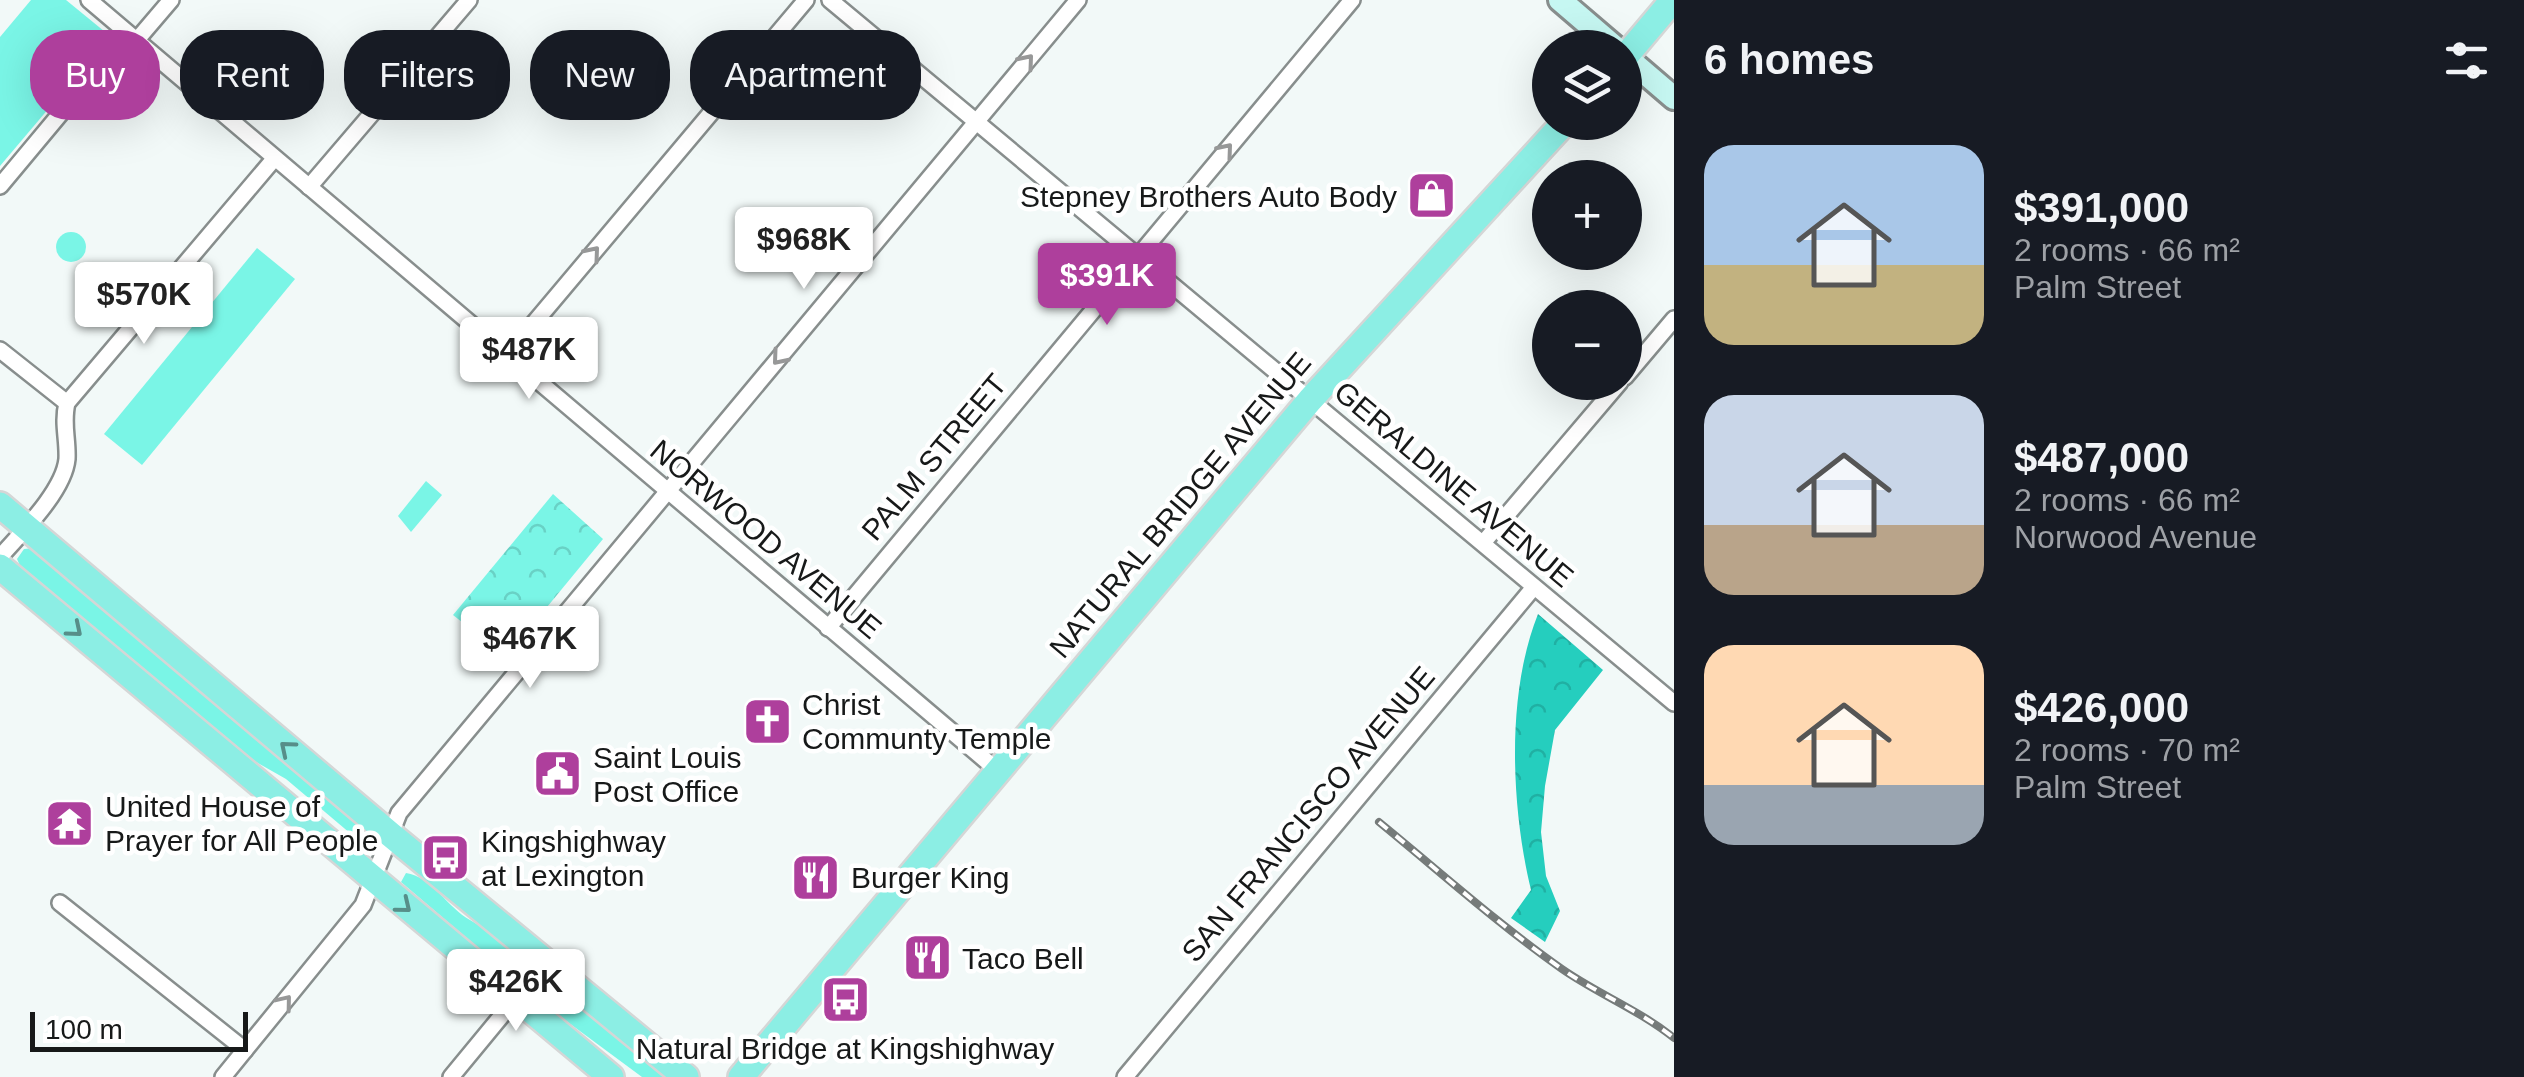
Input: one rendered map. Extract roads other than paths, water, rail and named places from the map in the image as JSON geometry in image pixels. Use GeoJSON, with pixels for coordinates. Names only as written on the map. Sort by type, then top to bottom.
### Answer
{"type":"FeatureCollection","features":[{"type":"Feature","properties":{"kind":"main road"},"geometry":{"type":"LineString","coordinates":[[1560,0],[1595,30]]}},
{"type":"Feature","properties":{"kind":"main road"},"geometry":{"type":"LineString","coordinates":[[1642,36],[1673,0]]}},
{"type":"Feature","properties":{"kind":"main road"},"geometry":{"type":"LineString","coordinates":[[1642,71],[1674,98]]}},
{"type":"Feature","properties":{"kind":"main road","name":"NATURAL BRIDGE AVENUE"},"geometry":{"type":"LineString","coordinates":[[741,1077],[1310,400],[1548,140]]}},
{"type":"Feature","properties":{"kind":"main road"},"geometry":{"type":"LineString","coordinates":[[0,505],[390,835],[686,1077]]}},
{"type":"Feature","properties":{"kind":"main road"},"geometry":{"type":"LineString","coordinates":[[0,567],[611,1077]]}},
{"type":"Feature","properties":{"kind":"street","name":"NORWOOD AVENUE"},"geometry":{"type":"LineString","coordinates":[[88,0],[123,30]]}},
{"type":"Feature","properties":{"kind":"street"},"geometry":{"type":"LineString","coordinates":[[145,30],[171,0]]}},
{"type":"Feature","properties":{"kind":"street"},"geometry":{"type":"LineString","coordinates":[[309,187],[469,0]]}},
{"type":"Feature","properties":{"kind":"street"},"geometry":{"type":"LineString","coordinates":[[508,354],[806,0]]}},
{"type":"Feature","properties":{"kind":"street","name":"GERALDINE AVENUE"},"geometry":{"type":"LineString","coordinates":[[830,0],[1674,703]]}},
{"type":"Feature","properties":{"kind":"street"},"geometry":{"type":"LineString","coordinates":[[222,1077],[364,905],[399,813],[1078,0]]}},
{"type":"Feature","properties":{"kind":"street","name":"PALM STREET"},"geometry":{"type":"LineString","coordinates":[[828,628],[1352,0]]}},
{"type":"Feature","properties":{"kind":"street","name":"NORWOOD AVENUE"},"geometry":{"type":"LineString","coordinates":[[160,61],[997,770]]}},
{"type":"Feature","properties":{"kind":"street"},"geometry":{"type":"LineString","coordinates":[[0,186],[55,120]]}},
{"type":"Feature","properties":{"kind":"street"},"geometry":{"type":"LineString","coordinates":[[0,557],[60,480],[67,458],[62,422],[66,404],[274,158]]}},
{"type":"Feature","properties":{"kind":"street"},"geometry":{"type":"LineString","coordinates":[[1642,357],[1674,319]]}},
{"type":"Feature","properties":{"kind":"street"},"geometry":{"type":"LineString","coordinates":[[0,350],[66,404]]}},
{"type":"Feature","properties":{"kind":"street"},"geometry":{"type":"LineString","coordinates":[[1483,543],[1606,400]]}},
{"type":"Feature","properties":{"kind":"street","name":"SAN FRANCISCO AVENUE"},"geometry":{"type":"LineString","coordinates":[[1125,1077],[1534,586]]}},
{"type":"Feature","properties":{"kind":"street"},"geometry":{"type":"LineString","coordinates":[[60,902],[245,1050]]}},
{"type":"Feature","properties":{"kind":"street"},"geometry":{"type":"LineString","coordinates":[[451,1077],[546,962]]}},
{"type":"Feature","properties":{"kind":"railway"},"geometry":{"type":"LineString","coordinates":[[1379,822],[1538,952],[1674,1038]]}},
{"type":"Feature","properties":{"kind":"place","name":"Stepney Brothers Auto Body"},"geometry":{"type":"Point","coordinates":[1432,196]}},
{"type":"Feature","properties":{"kind":"place","name":"Christ Communty Temple"},"geometry":{"type":"Point","coordinates":[767,721]}},
{"type":"Feature","properties":{"kind":"place","name":"Saint Louis Post Office"},"geometry":{"type":"Point","coordinates":[558,774]}},
{"type":"Feature","properties":{"kind":"place","name":"United House of Prayer for All People"},"geometry":{"type":"Point","coordinates":[70,823]}},
{"type":"Feature","properties":{"kind":"place","name":"Kingshighway at Lexington"},"geometry":{"type":"Point","coordinates":[446,858]}},
{"type":"Feature","properties":{"kind":"place","name":"Burger King"},"geometry":{"type":"Point","coordinates":[816,877]}},
{"type":"Feature","properties":{"kind":"place","name":"Taco Bell"},"geometry":{"type":"Point","coordinates":[927,958]}},
{"type":"Feature","properties":{"kind":"place","name":"Natural Bridge at Kingshighway"},"geometry":{"type":"Point","coordinates":[845,999]}}]}
